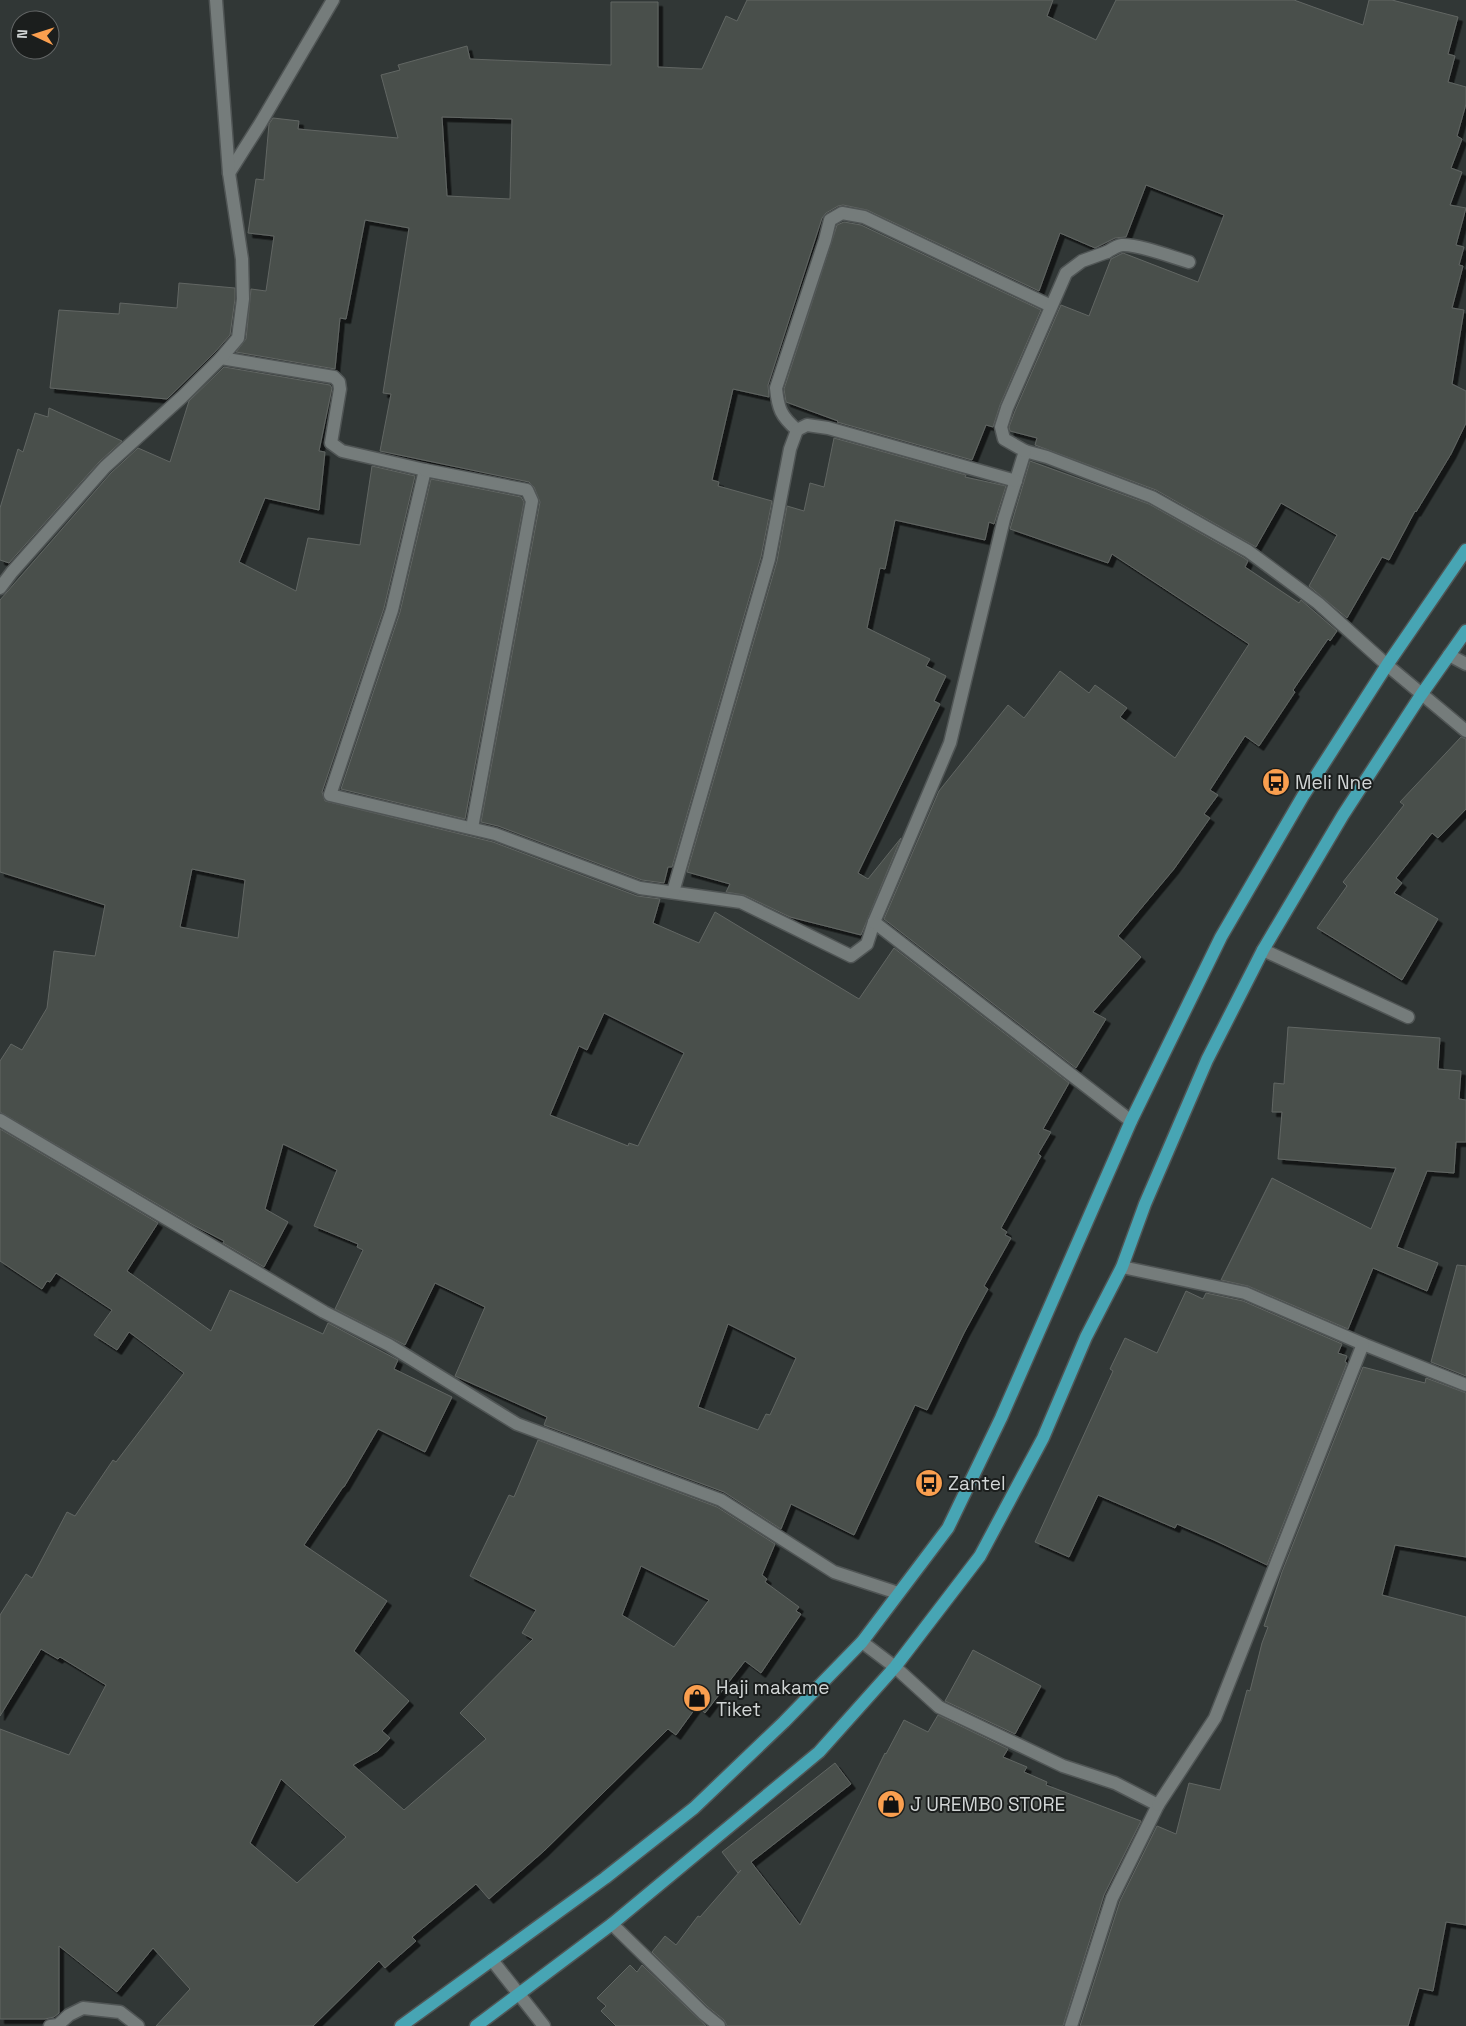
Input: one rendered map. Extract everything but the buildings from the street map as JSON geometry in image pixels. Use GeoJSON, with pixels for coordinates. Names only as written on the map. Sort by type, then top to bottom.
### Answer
{"type":"FeatureCollection","features":[{"type":"Feature","properties":{"kind":"main road"},"geometry":{"type":"LineString","coordinates":[[401,2026],[606,1878],[694,1808],[784,1722],[862,1642],[948,1528],[1001,1418],[1131,1121],[1221,937],[1303,796],[1387,665],[1466,550]]}},
{"type":"Feature","properties":{"kind":"main road"},"geometry":{"type":"LineString","coordinates":[[476,2026],[612,1924],[819,1752],[895,1667],[980,1556],[1043,1438],[1086,1337],[1122,1267],[1145,1204],[1207,1060],[1263,950],[1343,814],[1421,694],[1466,631]]}},
{"type":"Feature","properties":{"kind":"street"},"geometry":{"type":"LineString","coordinates":[[0,588],[12,572],[106,467],[182,397],[238,338],[243,299],[242,259],[229,173],[216,0]]}},
{"type":"Feature","properties":{"kind":"street"},"geometry":{"type":"LineString","coordinates":[[229,173],[260,124],[332,0]]}},
{"type":"Feature","properties":{"kind":"street"},"geometry":{"type":"LineString","coordinates":[[797,430],[785,420],[778,406],[776,388],[826,240],[830,220],[842,213],[864,218],[1051,306]]}},
{"type":"Feature","properties":{"kind":"street"},"geometry":{"type":"LineString","coordinates":[[1189,262],[1146,249],[1123,245],[1082,261],[1066,273],[1007,408],[1001,427],[1004,439],[1025,451],[1047,457],[1152,497],[1248,551],[1318,603],[1387,665],[1466,731]]}},
{"type":"Feature","properties":{"kind":"street"},"geometry":{"type":"LineString","coordinates":[[221,358],[334,377],[339,382],[340,389],[331,443],[342,451],[527,490],[532,501],[472,828]]}},
{"type":"Feature","properties":{"kind":"street"},"geometry":{"type":"LineString","coordinates":[[673,892],[769,559],[790,449],[797,430],[807,425],[828,428],[1016,481]]}},
{"type":"Feature","properties":{"kind":"street"},"geometry":{"type":"LineString","coordinates":[[425,470],[392,610],[330,795],[495,834],[640,888],[741,902],[851,956],[867,944],[874,922],[950,743],[1004,519],[1025,451]]}},
{"type":"Feature","properties":{"kind":"street"},"geometry":{"type":"LineString","coordinates":[[1449,655],[1466,664]]}},
{"type":"Feature","properties":{"kind":"street"},"geometry":{"type":"LineString","coordinates":[[874,922],[1131,1121]]}},
{"type":"Feature","properties":{"kind":"street"},"geometry":{"type":"LineString","coordinates":[[1263,950],[1408,1017]]}},
{"type":"Feature","properties":{"kind":"street"},"geometry":{"type":"LineString","coordinates":[[0,1120],[324,1312],[389,1345],[517,1424],[721,1500],[834,1572],[898,1593]]}},
{"type":"Feature","properties":{"kind":"street"},"geometry":{"type":"LineString","coordinates":[[1122,1267],[1245,1293],[1363,1344],[1466,1385]]}},
{"type":"Feature","properties":{"kind":"street"},"geometry":{"type":"LineString","coordinates":[[1071,2026],[1112,1898],[1158,1805],[1215,1718],[1363,1344]]}},
{"type":"Feature","properties":{"kind":"street"},"geometry":{"type":"LineString","coordinates":[[862,1642],[895,1667],[939,1708],[1063,1766],[1115,1783],[1158,1805]]}},
{"type":"Feature","properties":{"kind":"street"},"geometry":{"type":"LineString","coordinates":[[612,1924],[703,2013],[719,2026]]}},
{"type":"Feature","properties":{"kind":"street"},"geometry":{"type":"LineString","coordinates":[[492,1960],[544,2026]]}},
{"type":"Feature","properties":{"kind":"street"},"geometry":{"type":"LineString","coordinates":[[50,2026],[58,2024],[69,2015],[83,2008],[120,2012],[138,2026]]}},
{"type":"Feature","properties":{"kind":"place","name":"Meli Nne"},"geometry":{"type":"Point","coordinates":[1276,782]}},
{"type":"Feature","properties":{"kind":"place","name":"Zantel"},"geometry":{"type":"Point","coordinates":[929,1483]}},
{"type":"Feature","properties":{"kind":"place","name":"Haji makame Tiket"},"geometry":{"type":"Point","coordinates":[697,1698]}},
{"type":"Feature","properties":{"kind":"place","name":"J UREMBO STORE"},"geometry":{"type":"Point","coordinates":[891,1804]}}]}
